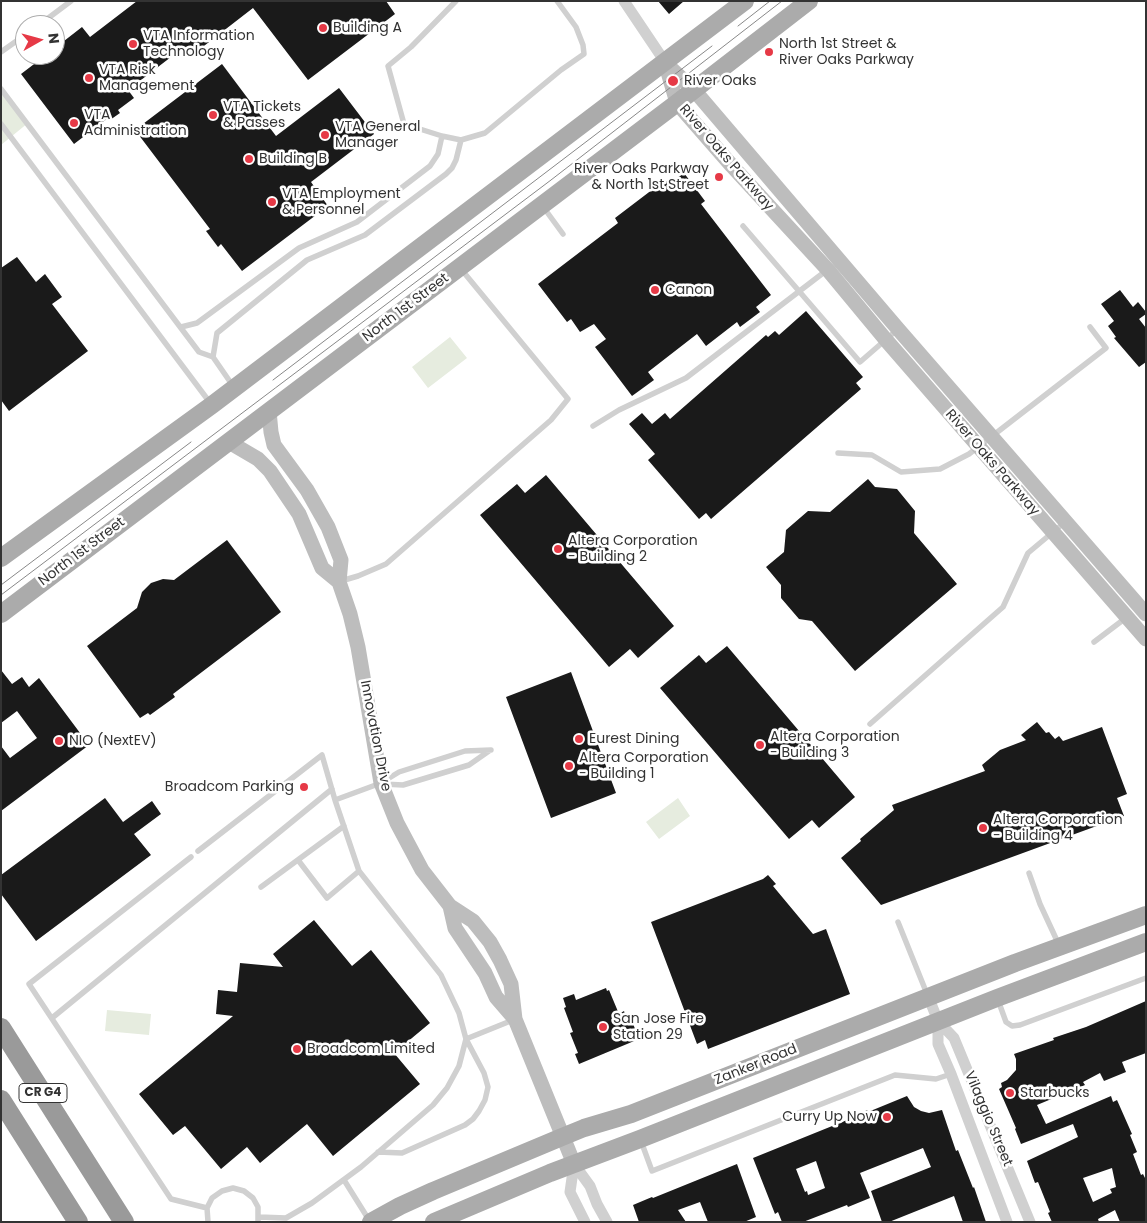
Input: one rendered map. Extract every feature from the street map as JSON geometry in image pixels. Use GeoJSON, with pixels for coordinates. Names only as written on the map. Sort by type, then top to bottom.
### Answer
{"type":"FeatureCollection","features":[{"type":"Feature","properties":{"kind":"highway","name":"CR G4"},"geometry":{"type":"LineString","coordinates":[[1,1028],[124,1222]]}},
{"type":"Feature","properties":{"kind":"highway","name":"CR G4"},"geometry":{"type":"LineString","coordinates":[[1,1100],[78,1222]]}},
{"type":"Feature","properties":{"kind":"main road"},"geometry":{"type":"LineString","coordinates":[[1,558],[235,388],[745,1]]}},
{"type":"Feature","properties":{"kind":"main road","name":"North 1st Street"},"geometry":{"type":"LineString","coordinates":[[1,614],[678,103],[809,1]]}},
{"type":"Feature","properties":{"kind":"main road","name":"Zanker Road"},"geometry":{"type":"LineString","coordinates":[[370,1222],[433,1191],[584,1128],[632,1114],[928,996],[1146,915]]}},
{"type":"Feature","properties":{"kind":"main road","name":"Zanker Road"},"geometry":{"type":"LineString","coordinates":[[434,1222],[574,1164],[997,998],[1146,942]]}},
{"type":"Feature","properties":{"kind":"street"},"geometry":{"type":"LineString","coordinates":[[624,1],[665,62]]}},
{"type":"Feature","properties":{"kind":"street","name":"River Oaks Parkway"},"geometry":{"type":"LineString","coordinates":[[665,62],[694,90],[992,438],[1143,610]]}},
{"type":"Feature","properties":{"kind":"street","name":"River Oaks Parkway"},"geometry":{"type":"LineString","coordinates":[[665,62],[678,103],[732,166],[828,270],[886,340],[1146,639]]}},
{"type":"Feature","properties":{"kind":"street","name":"Innovation Drive"},"geometry":{"type":"LineString","coordinates":[[269,411],[274,445],[307,490],[328,527],[341,560],[339,582],[350,614],[358,647],[381,783],[397,823],[422,870],[450,906],[473,921],[490,942],[510,984],[515,1019],[562,1137],[574,1164],[590,1186],[597,1204],[608,1222]]}},
{"type":"Feature","properties":{"kind":"street","name":"Innovation Drive"},"geometry":{"type":"LineString","coordinates":[[229,442],[258,459],[270,471],[299,514],[322,568],[339,582]]}},
{"type":"Feature","properties":{"kind":"street"},"geometry":{"type":"LineString","coordinates":[[1127,617],[1143,610]]}},
{"type":"Feature","properties":{"kind":"street","name":"Innovation Drive"},"geometry":{"type":"LineString","coordinates":[[450,906],[455,928],[485,973],[496,997],[515,1019]]}},
{"type":"Feature","properties":{"kind":"street","name":"Vilaggio Street"},"geometry":{"type":"LineString","coordinates":[[928,996],[938,1021],[954,1038],[1030,1222]]}},
{"type":"Feature","properties":{"kind":"street","name":"Vilaggio Street"},"geometry":{"type":"LineString","coordinates":[[938,1021],[938,1044],[1007,1222]]}},
{"type":"Feature","properties":{"kind":"street"},"geometry":{"type":"LineString","coordinates":[[574,1164],[570,1192],[585,1222]]}},
{"type":"Feature","properties":{"kind":"lane"},"geometry":{"type":"LineString","coordinates":[[52,15],[71,1]]}},
{"type":"Feature","properties":{"kind":"lane"},"geometry":{"type":"LineString","coordinates":[[456,1],[388,66],[404,124],[461,140],[485,133],[584,54],[583,45],[576,27],[557,1]]}},
{"type":"Feature","properties":{"kind":"lane"},"geometry":{"type":"LineString","coordinates":[[1,52],[15,42]]}},
{"type":"Feature","properties":{"kind":"lane"},"geometry":{"type":"LineString","coordinates":[[1,90],[199,352],[213,356],[235,388]]}},
{"type":"Feature","properties":{"kind":"lane"},"geometry":{"type":"LineString","coordinates":[[1,124],[212,405]]}},
{"type":"Feature","properties":{"kind":"lane"},"geometry":{"type":"LineString","coordinates":[[181,327],[197,323],[299,248],[357,222],[430,166],[438,154],[442,136]]}},
{"type":"Feature","properties":{"kind":"lane"},"geometry":{"type":"LineString","coordinates":[[213,356],[217,333],[306,260],[365,235],[446,174],[456,160],[461,140]]}},
{"type":"Feature","properties":{"kind":"lane"},"geometry":{"type":"LineString","coordinates":[[542,205],[563,234]]}},
{"type":"Feature","properties":{"kind":"lane"},"geometry":{"type":"LineString","coordinates":[[743,226],[860,362],[898,329]]}},
{"type":"Feature","properties":{"kind":"lane"},"geometry":{"type":"LineString","coordinates":[[593,426],[619,410],[686,378],[800,292],[839,260]]}},
{"type":"Feature","properties":{"kind":"lane"},"geometry":{"type":"LineString","coordinates":[[339,582],[386,564],[551,420],[568,399],[460,268]]}},
{"type":"Feature","properties":{"kind":"lane"},"geometry":{"type":"LineString","coordinates":[[838,453],[872,455],[901,472],[940,469],[969,454],[992,438],[1106,348],[1090,327]]}},
{"type":"Feature","properties":{"kind":"lane"},"geometry":{"type":"LineString","coordinates":[[870,724],[1003,607],[1028,553],[1065,522]]}},
{"type":"Feature","properties":{"kind":"lane"},"geometry":{"type":"LineString","coordinates":[[1094,642],[1127,617]]}},
{"type":"Feature","properties":{"kind":"lane"},"geometry":{"type":"LineString","coordinates":[[335,800],[381,783],[399,772],[465,751],[490,750],[469,765],[460,768],[403,784],[381,783]]}},
{"type":"Feature","properties":{"kind":"lane"},"geometry":{"type":"LineString","coordinates":[[198,851],[322,755],[359,871],[441,975],[459,1013],[466,1039],[484,1073],[488,1087],[485,1100],[479,1111],[465,1125],[402,1153],[378,1152]]}},
{"type":"Feature","properties":{"kind":"lane"},"geometry":{"type":"LineString","coordinates":[[52,1018],[332,788]]}},
{"type":"Feature","properties":{"kind":"lane"},"geometry":{"type":"LineString","coordinates":[[261,888],[344,826]]}},
{"type":"Feature","properties":{"kind":"lane"},"geometry":{"type":"LineString","coordinates":[[191,857],[29,984],[171,1198],[207,1208]]}},
{"type":"Feature","properties":{"kind":"lane"},"geometry":{"type":"LineString","coordinates":[[298,860],[327,898],[359,871]]}},
{"type":"Feature","properties":{"kind":"lane"},"geometry":{"type":"LineString","coordinates":[[1029,873],[1040,904],[1059,946]]}},
{"type":"Feature","properties":{"kind":"lane"},"geometry":{"type":"LineString","coordinates":[[898,922],[928,996]]}},
{"type":"Feature","properties":{"kind":"lane"},"geometry":{"type":"LineString","coordinates":[[997,998],[1006,1022],[1012,1026],[1020,1025],[1146,978]]}},
{"type":"Feature","properties":{"kind":"lane"},"geometry":{"type":"LineString","coordinates":[[466,1039],[515,1019]]}},
{"type":"Feature","properties":{"kind":"lane"},"geometry":{"type":"LineString","coordinates":[[208,1222],[207,1208],[212,1198],[222,1191],[233,1188],[244,1191],[253,1198],[258,1207],[259,1219],[286,1218],[312,1203],[344,1180],[433,1105],[447,1088],[459,1066],[466,1039]]}},
{"type":"Feature","properties":{"kind":"lane"},"geometry":{"type":"LineString","coordinates":[[640,1139],[652,1171],[895,1075],[936,1079],[951,1074]]}},
{"type":"Feature","properties":{"kind":"lane"},"geometry":{"type":"LineString","coordinates":[[344,1180],[370,1222]]}},
{"type":"Feature","properties":{"kind":"shaded area"},"geometry":{"type":"Polygon","coordinates":[[[1,90],[28,123],[1,145],[1,90]]]}},
{"type":"Feature","properties":{"kind":"shaded area"},"geometry":{"type":"Polygon","coordinates":[[[450,337],[467,358],[428,388],[412,367],[450,337]]]}},
{"type":"Feature","properties":{"kind":"shaded area"},"geometry":{"type":"Polygon","coordinates":[[[678,798],[690,816],[659,839],[646,822],[678,798]]]}},
{"type":"Feature","properties":{"kind":"shaded area"},"geometry":{"type":"Polygon","coordinates":[[[107,1010],[151,1014],[149,1035],[105,1031],[107,1010]]]}},
{"type":"Feature","properties":{"kind":"building"},"geometry":{"type":"Polygon","coordinates":[[[137,1],[386,1],[395,14],[308,80],[253,8],[191,56],[184,47],[128,90],[134,98],[118,110],[120,113],[110,120],[108,118],[74,144],[21,74],[33,65],[65,65],[65,40],[82,27],[90,37],[137,1]]]}},
{"type":"Feature","properties":{"kind":"building"},"geometry":{"type":"Polygon","coordinates":[[[658,1],[684,1],[669,14],[658,1]]]}},
{"type":"Feature","properties":{"kind":"building","name":"Building B"},"geometry":{"type":"Polygon","coordinates":[[[222,64],[276,136],[339,88],[374,134],[311,182],[328,206],[242,271],[221,244],[218,247],[206,231],[210,229],[135,130],[222,64]]]}},
{"type":"Feature","properties":{"kind":"building","name":"Canon"},"geometry":{"type":"Polygon","coordinates":[[[684,173],[705,201],[701,204],[771,295],[756,307],[760,312],[740,327],[737,322],[706,346],[697,334],[648,372],[654,380],[632,396],[595,347],[606,339],[594,324],[580,332],[571,319],[567,322],[538,284],[618,223],[615,218],[661,183],[673,181],[684,173]]]}},
{"type":"Feature","properties":{"kind":"building"},"geometry":{"type":"Polygon","coordinates":[[[17,257],[36,282],[45,274],[62,297],[52,304],[88,351],[9,411],[1,400],[1,268],[17,257]]]}},
{"type":"Feature","properties":{"kind":"building"},"geometry":{"type":"Polygon","coordinates":[[[1120,290],[1133,307],[1138,302],[1146,312],[1139,319],[1146,328],[1146,362],[1139,367],[1114,338],[1116,337],[1108,326],[1114,321],[1101,304],[1120,290]]]}},
{"type":"Feature","properties":{"kind":"building"},"geometry":{"type":"Polygon","coordinates":[[[806,311],[863,377],[856,383],[861,389],[711,519],[706,513],[699,519],[648,460],[655,454],[629,424],[642,413],[652,424],[665,413],[670,419],[766,335],[768,337],[775,331],[779,335],[806,311]]]}},
{"type":"Feature","properties":{"kind":"building","name":"Altera Corporation - Building 2"},"geometry":{"type":"Polygon","coordinates":[[[546,475],[674,626],[638,658],[630,649],[609,667],[480,515],[517,484],[525,493],[546,475]]]}},
{"type":"Feature","properties":{"kind":"building"},"geometry":{"type":"Polygon","coordinates":[[[868,479],[875,487],[897,489],[915,511],[914,533],[957,584],[855,671],[812,621],[799,619],[781,598],[781,585],[766,567],[784,552],[786,530],[808,511],[830,512],[868,479]]]}},
{"type":"Feature","properties":{"kind":"building"},"geometry":{"type":"Polygon","coordinates":[[[227,540],[281,612],[173,694],[175,697],[150,715],[148,713],[140,718],[87,646],[137,608],[142,592],[151,583],[163,579],[174,580],[227,540]]]}},
{"type":"Feature","properties":{"kind":"building","name":"Altera Corporation - Building 3"},"geometry":{"type":"Polygon","coordinates":[[[727,646],[855,797],[819,828],[812,820],[789,839],[660,688],[699,655],[706,663],[727,646]]]}},
{"type":"Feature","properties":{"kind":"building","name":"NIO (NextEV)"},"geometry":{"type":"Polygon","coordinates":[[[1,670],[12,684],[22,677],[29,687],[39,678],[89,745],[1,811],[1,746],[10,758],[37,738],[17,711],[1,723],[1,670]]]}},
{"type":"Feature","properties":{"kind":"building","name":"Altera Corporation - Building 1"},"geometry":{"type":"Polygon","coordinates":[[[571,672],[616,793],[551,818],[506,697],[571,672]]]}},
{"type":"Feature","properties":{"kind":"building","name":"Altera Corporation - Building 4"},"geometry":{"type":"Polygon","coordinates":[[[1037,722],[1046,733],[1049,732],[1055,739],[1059,736],[1063,741],[1102,727],[1127,794],[1117,798],[1124,816],[881,905],[841,858],[894,810],[892,805],[985,771],[982,765],[1000,750],[1026,740],[1021,735],[1037,722]]]}},
{"type":"Feature","properties":{"kind":"building"},"geometry":{"type":"Polygon","coordinates":[[[105,798],[123,822],[152,801],[161,814],[134,834],[151,855],[36,941],[1,894],[1,875],[105,798]]]}},
{"type":"Feature","properties":{"kind":"building"},"geometry":{"type":"Polygon","coordinates":[[[768,875],[776,884],[773,886],[813,934],[826,929],[850,994],[708,1049],[705,1040],[697,1044],[651,922],[763,879],[768,875]]]}},
{"type":"Feature","properties":{"kind":"building"},"geometry":{"type":"Polygon","coordinates":[[[314,920],[352,966],[371,950],[430,1023],[394,1053],[420,1084],[333,1156],[307,1124],[260,1163],[247,1147],[221,1169],[185,1126],[173,1135],[139,1094],[233,1016],[216,1014],[218,990],[237,992],[240,963],[283,967],[273,954],[314,920]]]}},
{"type":"Feature","properties":{"kind":"building","name":"San Jose Fire Station 29"},"geometry":{"type":"Polygon","coordinates":[[[606,988],[607,991],[609,990],[619,1014],[624,1011],[628,1023],[632,1021],[639,1039],[579,1064],[575,1054],[578,1053],[570,1033],[573,1032],[564,1008],[566,1007],[563,998],[574,994],[576,1000],[606,988]]]}},
{"type":"Feature","properties":{"kind":"building"},"geometry":{"type":"Polygon","coordinates":[[[1146,1001],[1146,1053],[1122,1062],[1126,1072],[1104,1081],[1100,1073],[1083,1082],[1085,1085],[1037,1105],[1046,1124],[1111,1096],[1113,1102],[1117,1100],[1132,1134],[1130,1135],[1137,1152],[1133,1154],[1141,1175],[1143,1174],[1146,1180],[1146,1222],[1120,1222],[1115,1210],[1098,1219],[1099,1222],[1052,1222],[1038,1182],[1035,1183],[1027,1161],[1078,1137],[1073,1124],[1021,1144],[999,1089],[1002,1087],[1001,1083],[1007,1080],[1016,1070],[1014,1054],[1086,1027],[1146,1001]],[[1112,1168],[1083,1178],[1093,1202],[1112,1193],[1110,1189],[1116,1187],[1112,1168]]]}},
{"type":"Feature","properties":{"kind":"building"},"geometry":{"type":"Polygon","coordinates":[[[907,1096],[914,1107],[921,1111],[929,1113],[942,1110],[956,1151],[958,1150],[974,1187],[986,1222],[963,1222],[954,1196],[889,1222],[882,1222],[871,1191],[931,1167],[923,1148],[860,1173],[870,1198],[803,1222],[782,1222],[778,1212],[775,1214],[753,1158],[852,1118],[867,1110],[868,1112],[907,1096]],[[816,1161],[796,1169],[808,1195],[825,1188],[816,1161]]]}},
{"type":"Feature","properties":{"kind":"building"},"geometry":{"type":"Polygon","coordinates":[[[737,1164],[756,1217],[744,1222],[708,1222],[700,1202],[678,1210],[686,1222],[639,1222],[633,1205],[737,1164]]]}},
{"type":"Feature","properties":{"kind":"tram line"},"geometry":{"type":"LineString","coordinates":[[738,26],[770,1]]}},
{"type":"Feature","properties":{"kind":"tram line"},"geometry":{"type":"LineString","coordinates":[[1,595],[551,180],[782,1]]}},
{"type":"Feature","properties":{"kind":"tram line"},"geometry":{"type":"LineString","coordinates":[[273,380],[712,46]]}},
{"type":"Feature","properties":{"kind":"tram line"},"geometry":{"type":"LineString","coordinates":[[1,585],[191,442]]}},
{"type":"Feature","properties":{"kind":"place","name":"Building A"},"geometry":{"type":"Point","coordinates":[323,28]}},
{"type":"Feature","properties":{"kind":"place","name":"VTA Information Technology"},"geometry":{"type":"Point","coordinates":[133,44]}},
{"type":"Feature","properties":{"kind":"place","name":"North 1st Street & River Oaks Parkway"},"geometry":{"type":"Point","coordinates":[769,52]}},
{"type":"Feature","properties":{"kind":"place","name":"VTA Risk Management"},"geometry":{"type":"Point","coordinates":[89,78]}},
{"type":"Feature","properties":{"kind":"place","name":"River Oaks"},"geometry":{"type":"Point","coordinates":[673,81]}},
{"type":"Feature","properties":{"kind":"place","name":"VTA Tickets & Passes"},"geometry":{"type":"Point","coordinates":[213,115]}},
{"type":"Feature","properties":{"kind":"place","name":"VTA Administration"},"geometry":{"type":"Point","coordinates":[74,123]}},
{"type":"Feature","properties":{"kind":"place","name":"VTA General Manager"},"geometry":{"type":"Point","coordinates":[325,135]}},
{"type":"Feature","properties":{"kind":"place","name":"Building B"},"geometry":{"type":"Point","coordinates":[249,159]}},
{"type":"Feature","properties":{"kind":"place","name":"River Oaks Parkway & North 1st Street"},"geometry":{"type":"Point","coordinates":[719,177]}},
{"type":"Feature","properties":{"kind":"place","name":"VTA Employment & Personnel"},"geometry":{"type":"Point","coordinates":[272,202]}},
{"type":"Feature","properties":{"kind":"place","name":"Canon"},"geometry":{"type":"Point","coordinates":[655,290]}},
{"type":"Feature","properties":{"kind":"place","name":"Altera Corporation - Building 2"},"geometry":{"type":"Point","coordinates":[558,549]}},
{"type":"Feature","properties":{"kind":"place","name":"Eurest Dining"},"geometry":{"type":"Point","coordinates":[579,739]}},
{"type":"Feature","properties":{"kind":"place","name":"NIO (NextEV)"},"geometry":{"type":"Point","coordinates":[59,741]}},
{"type":"Feature","properties":{"kind":"place","name":"Altera Corporation - Building 3"},"geometry":{"type":"Point","coordinates":[760,745]}},
{"type":"Feature","properties":{"kind":"place","name":"Altera Corporation - Building 1"},"geometry":{"type":"Point","coordinates":[569,766]}},
{"type":"Feature","properties":{"kind":"place","name":"Broadcom Parking"},"geometry":{"type":"Point","coordinates":[304,787]}},
{"type":"Feature","properties":{"kind":"place","name":"Altera Corporation - Building 4"},"geometry":{"type":"Point","coordinates":[983,828]}},
{"type":"Feature","properties":{"kind":"place","name":"San Jose Fire Station 29"},"geometry":{"type":"Point","coordinates":[603,1027]}},
{"type":"Feature","properties":{"kind":"place","name":"Broadcom Limited"},"geometry":{"type":"Point","coordinates":[297,1049]}},
{"type":"Feature","properties":{"kind":"place","name":"Starbucks"},"geometry":{"type":"Point","coordinates":[1010,1093]}},
{"type":"Feature","properties":{"kind":"place","name":"Curry Up Now"},"geometry":{"type":"Point","coordinates":[887,1117]}}]}
